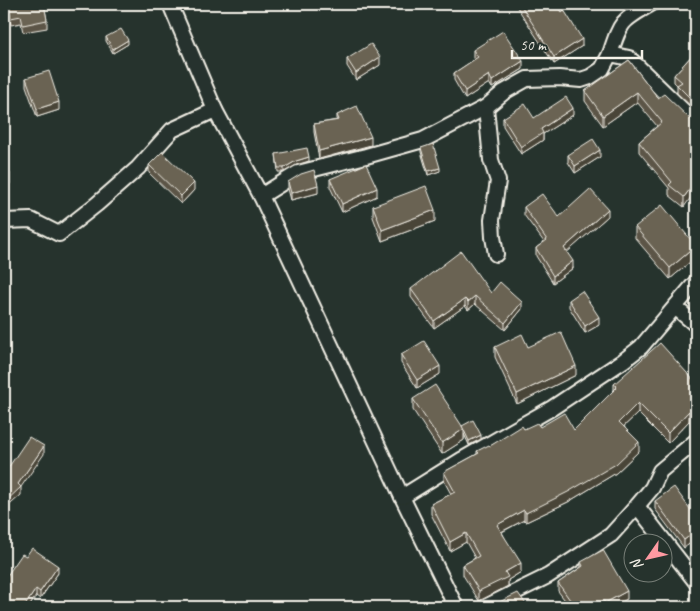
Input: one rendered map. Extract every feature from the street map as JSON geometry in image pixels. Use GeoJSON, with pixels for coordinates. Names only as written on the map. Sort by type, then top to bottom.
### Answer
{"type":"FeatureCollection","features":[{"type":"Feature","properties":{"kind":"street"},"geometry":{"type":"LineString","coordinates":[[170,4],[215,110],[261,196],[402,497],[456,607]]}},
{"type":"Feature","properties":{"kind":"street"},"geometry":{"type":"LineString","coordinates":[[261,196],[298,173],[423,140],[486,107],[504,92],[527,80],[559,78],[581,80],[590,77],[602,69],[624,19],[651,4]]}},
{"type":"Feature","properties":{"kind":"street"},"geometry":{"type":"LineString","coordinates":[[610,54],[629,58],[696,123]]}},
{"type":"Feature","properties":{"kind":"street"},"geometry":{"type":"LineString","coordinates":[[486,107],[491,160],[498,181],[492,220],[492,238],[496,254]]}},
{"type":"Feature","properties":{"kind":"street"},"geometry":{"type":"LineString","coordinates":[[4,221],[31,220],[59,234],[138,168],[172,130],[215,110]]}},
{"type":"Feature","properties":{"kind":"street"},"geometry":{"type":"LineString","coordinates":[[402,497],[463,459],[552,408],[623,361],[641,347],[696,282]]}},
{"type":"Feature","properties":{"kind":"street"},"geometry":{"type":"LineString","coordinates":[[676,307],[696,325]]}},
{"type":"Feature","properties":{"kind":"street"},"geometry":{"type":"LineString","coordinates":[[485,607],[510,593],[548,576],[611,535],[652,488],[660,471],[696,441]]}},
{"type":"Feature","properties":{"kind":"street"},"geometry":{"type":"LineString","coordinates":[[637,506],[696,582]]}},
{"type":"Feature","properties":{"kind":"building"},"geometry":{"type":"Polygon","coordinates":[[[8,4],[44,4],[47,20],[23,25],[21,16],[11,18],[8,4]]]}},
{"type":"Feature","properties":{"kind":"building"},"geometry":{"type":"Polygon","coordinates":[[[520,4],[557,4],[562,12],[564,10],[582,39],[554,57],[520,4]]]}},
{"type":"Feature","properties":{"kind":"building"},"geometry":{"type":"Polygon","coordinates":[[[121,29],[128,40],[113,49],[106,37],[121,29]]]}},
{"type":"Feature","properties":{"kind":"building"},"geometry":{"type":"Polygon","coordinates":[[[503,31],[523,61],[492,81],[489,75],[465,91],[454,73],[478,57],[473,50],[503,31]]]}},
{"type":"Feature","properties":{"kind":"building"},"geometry":{"type":"Polygon","coordinates":[[[371,44],[380,57],[356,73],[347,59],[371,44]]]}},
{"type":"Feature","properties":{"kind":"building"},"geometry":{"type":"Polygon","coordinates":[[[696,51],[696,104],[677,85],[682,82],[674,75],[696,51]]]}},
{"type":"Feature","properties":{"kind":"building"},"geometry":{"type":"Polygon","coordinates":[[[629,60],[658,98],[664,94],[696,123],[696,181],[684,197],[669,185],[672,182],[639,142],[662,122],[637,92],[603,116],[585,91],[629,60]]]}},
{"type":"Feature","properties":{"kind":"building"},"geometry":{"type":"Polygon","coordinates":[[[49,71],[59,102],[37,109],[26,78],[49,71]]]}},
{"type":"Feature","properties":{"kind":"building"},"geometry":{"type":"Polygon","coordinates":[[[566,97],[573,108],[541,129],[543,133],[521,147],[503,118],[525,104],[534,118],[566,97]]]}},
{"type":"Feature","properties":{"kind":"building"},"geometry":{"type":"Polygon","coordinates":[[[357,106],[371,137],[319,151],[314,124],[339,120],[337,115],[357,106]]]}},
{"type":"Feature","properties":{"kind":"building"},"geometry":{"type":"Polygon","coordinates":[[[593,139],[600,150],[575,166],[568,155],[593,139]]]}},
{"type":"Feature","properties":{"kind":"building"},"geometry":{"type":"Polygon","coordinates":[[[433,144],[440,168],[428,171],[421,148],[433,144]]]}},
{"type":"Feature","properties":{"kind":"building"},"geometry":{"type":"Polygon","coordinates":[[[307,148],[309,157],[296,161],[284,168],[278,168],[276,154],[307,148]]]}},
{"type":"Feature","properties":{"kind":"building"},"geometry":{"type":"Polygon","coordinates":[[[162,152],[194,183],[181,196],[149,165],[162,152]]]}},
{"type":"Feature","properties":{"kind":"building"},"geometry":{"type":"Polygon","coordinates":[[[366,164],[377,188],[342,204],[330,179],[366,164]]]}},
{"type":"Feature","properties":{"kind":"building"},"geometry":{"type":"Polygon","coordinates":[[[4,166],[10,173],[4,179],[4,166]]]}},
{"type":"Feature","properties":{"kind":"building"},"geometry":{"type":"Polygon","coordinates":[[[314,170],[318,185],[291,193],[288,182],[301,174],[314,170]]]}},
{"type":"Feature","properties":{"kind":"building"},"geometry":{"type":"Polygon","coordinates":[[[426,186],[435,210],[382,230],[373,206],[426,186]]]}},
{"type":"Feature","properties":{"kind":"building"},"geometry":{"type":"Polygon","coordinates":[[[590,189],[608,209],[564,248],[573,261],[553,276],[536,248],[547,240],[524,207],[542,194],[559,217],[590,189]]]}},
{"type":"Feature","properties":{"kind":"building"},"geometry":{"type":"Polygon","coordinates":[[[662,205],[696,246],[670,268],[635,227],[662,205]]]}},
{"type":"Feature","properties":{"kind":"building"},"geometry":{"type":"Polygon","coordinates":[[[461,251],[491,293],[500,282],[522,302],[505,323],[475,296],[468,302],[465,299],[434,321],[411,289],[461,251]]]}},
{"type":"Feature","properties":{"kind":"building"},"geometry":{"type":"Polygon","coordinates":[[[582,291],[599,317],[585,326],[569,300],[582,291]]]}},
{"type":"Feature","properties":{"kind":"building"},"geometry":{"type":"Polygon","coordinates":[[[561,332],[576,366],[517,394],[495,347],[522,334],[528,347],[561,332]]]}},
{"type":"Feature","properties":{"kind":"building"},"geometry":{"type":"Polygon","coordinates":[[[424,341],[440,366],[417,380],[401,355],[424,341]]]}},
{"type":"Feature","properties":{"kind":"building"},"geometry":{"type":"Polygon","coordinates":[[[660,343],[696,383],[696,415],[694,417],[689,411],[668,433],[638,403],[619,422],[639,442],[616,464],[568,492],[526,513],[524,510],[497,525],[521,563],[505,572],[508,577],[479,591],[463,565],[479,556],[466,533],[450,542],[431,504],[455,492],[444,472],[522,426],[524,429],[537,423],[540,427],[564,413],[574,430],[617,387],[614,384],[660,343]]]}},
{"type":"Feature","properties":{"kind":"building"},"geometry":{"type":"Polygon","coordinates":[[[435,385],[464,429],[442,443],[413,399],[435,385]]]}},
{"type":"Feature","properties":{"kind":"building"},"geometry":{"type":"Polygon","coordinates":[[[473,420],[481,435],[469,441],[462,426],[473,420]]]}},
{"type":"Feature","properties":{"kind":"building"},"geometry":{"type":"Polygon","coordinates":[[[29,437],[44,446],[18,484],[21,487],[4,503],[4,467],[6,471],[29,437]]]}},
{"type":"Feature","properties":{"kind":"building"},"geometry":{"type":"Polygon","coordinates":[[[696,456],[696,469],[690,462],[696,456]]]}},
{"type":"Feature","properties":{"kind":"building"},"geometry":{"type":"Polygon","coordinates":[[[674,487],[696,517],[696,531],[684,540],[655,501],[674,487]]]}},
{"type":"Feature","properties":{"kind":"building"},"geometry":{"type":"Polygon","coordinates":[[[32,548],[58,566],[40,592],[36,589],[24,607],[4,607],[4,580],[22,554],[26,556],[32,548]]]}},
{"type":"Feature","properties":{"kind":"building"},"geometry":{"type":"Polygon","coordinates":[[[603,550],[627,591],[595,607],[575,607],[558,583],[583,566],[581,562],[603,550]]]}},
{"type":"Feature","properties":{"kind":"building"},"geometry":{"type":"Polygon","coordinates":[[[518,593],[528,607],[489,607],[518,593]]]}}]}
